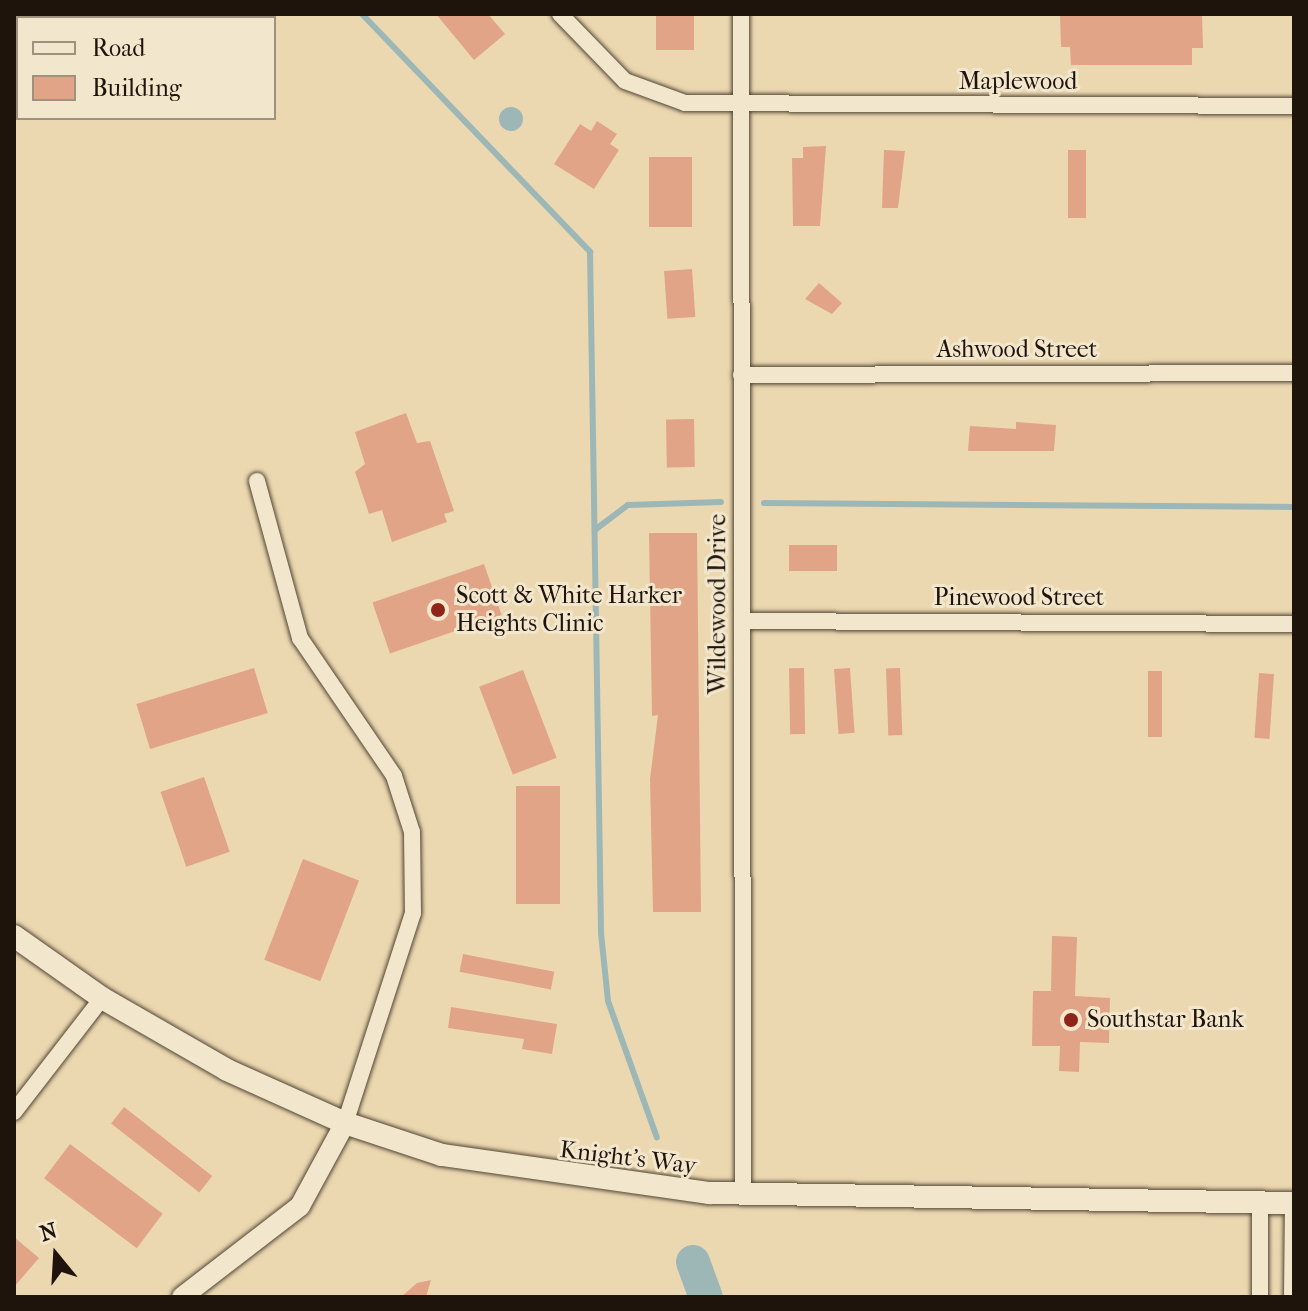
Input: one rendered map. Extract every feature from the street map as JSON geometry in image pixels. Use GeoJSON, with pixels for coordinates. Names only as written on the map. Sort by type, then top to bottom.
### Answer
{"type":"FeatureCollection","features":[{"type":"Feature","properties":{"kind":"main road","name":"Knight's Way"},"geometry":{"type":"LineString","coordinates":[[14,936],[102,998],[227,1070],[345,1123],[508,1168],[743,1194],[1293,1203]]}},
{"type":"Feature","properties":{"kind":"street","name":"Maplewood"},"geometry":{"type":"LineString","coordinates":[[560,14],[625,81],[648,93],[741,106],[1294,106]]}},
{"type":"Feature","properties":{"kind":"street","name":"Wildewood Drive"},"geometry":{"type":"LineString","coordinates":[[741,14],[743,1194]]}},
{"type":"Feature","properties":{"kind":"street","name":"Ashwood Street"},"geometry":{"type":"LineString","coordinates":[[741,375],[1294,373]]}},
{"type":"Feature","properties":{"kind":"street"},"geometry":{"type":"LineString","coordinates":[[182,1297],[300,1206],[345,1123],[413,913],[412,832],[394,776],[300,638],[257,481]]}},
{"type":"Feature","properties":{"kind":"street","name":"Pinewood Street"},"geometry":{"type":"LineString","coordinates":[[743,621],[1294,624]]}},
{"type":"Feature","properties":{"kind":"street"},"geometry":{"type":"LineString","coordinates":[[14,1112],[102,998]]}},
{"type":"Feature","properties":{"kind":"street"},"geometry":{"type":"LineString","coordinates":[[1260,1202],[1260,1297]]}},
{"type":"Feature","properties":{"kind":"street"},"geometry":{"type":"LineString","coordinates":[[1292,1297],[1293,1203]]}},
{"type":"Feature","properties":{"kind":"water"},"geometry":{"type":"Polygon","coordinates":[[[511,107],[520,110],[523,119],[520,128],[511,131],[502,128],[499,119],[502,110],[511,107]]]}},
{"type":"Feature","properties":{"kind":"building"},"geometry":{"type":"Polygon","coordinates":[[[436,14],[488,14],[505,34],[474,60],[436,14]]]}},
{"type":"Feature","properties":{"kind":"building"},"geometry":{"type":"Polygon","coordinates":[[[656,14],[694,14],[694,50],[656,50],[656,14]]]}},
{"type":"Feature","properties":{"kind":"building"},"geometry":{"type":"Polygon","coordinates":[[[1060,14],[1202,14],[1203,48],[1192,48],[1192,65],[1071,65],[1070,47],[1061,47],[1060,14]]]}},
{"type":"Feature","properties":{"kind":"building"},"geometry":{"type":"Polygon","coordinates":[[[597,121],[617,134],[610,144],[619,150],[594,189],[554,164],[580,124],[591,131],[597,121]]]}},
{"type":"Feature","properties":{"kind":"building"},"geometry":{"type":"Polygon","coordinates":[[[826,146],[820,226],[793,226],[792,158],[803,158],[803,147],[826,146]]]}},
{"type":"Feature","properties":{"kind":"building"},"geometry":{"type":"Polygon","coordinates":[[[884,150],[905,151],[898,208],[882,208],[884,150]]]}},
{"type":"Feature","properties":{"kind":"building"},"geometry":{"type":"Polygon","coordinates":[[[1068,150],[1086,150],[1086,218],[1068,218],[1068,150]]]}},
{"type":"Feature","properties":{"kind":"building"},"geometry":{"type":"Polygon","coordinates":[[[649,157],[692,157],[692,227],[649,227],[649,157]]]}},
{"type":"Feature","properties":{"kind":"building"},"geometry":{"type":"Polygon","coordinates":[[[692,269],[695,317],[667,319],[664,271],[692,269]]]}},
{"type":"Feature","properties":{"kind":"building"},"geometry":{"type":"Polygon","coordinates":[[[819,283],[842,303],[832,314],[805,299],[819,283]]]}},
{"type":"Feature","properties":{"kind":"building"},"geometry":{"type":"Polygon","coordinates":[[[406,413],[417,443],[430,441],[454,511],[444,514],[447,522],[392,542],[382,510],[369,514],[355,472],[365,464],[355,432],[406,413]]]}},
{"type":"Feature","properties":{"kind":"building"},"geometry":{"type":"Polygon","coordinates":[[[666,419],[694,419],[695,467],[667,467],[666,419]]]}},
{"type":"Feature","properties":{"kind":"building"},"geometry":{"type":"Polygon","coordinates":[[[1016,422],[1056,425],[1054,451],[968,451],[970,426],[1016,429],[1016,422]]]}},
{"type":"Feature","properties":{"kind":"building"},"geometry":{"type":"Polygon","coordinates":[[[649,533],[697,533],[701,912],[653,912],[650,779],[658,715],[652,716],[649,533]]]}},
{"type":"Feature","properties":{"kind":"building"},"geometry":{"type":"Polygon","coordinates":[[[789,545],[837,545],[837,571],[789,571],[789,545]]]}},
{"type":"Feature","properties":{"kind":"building","name":"Scott & White Harker Heights Clinic"},"geometry":{"type":"Polygon","coordinates":[[[484,564],[502,615],[390,653],[372,602],[484,564]]]}},
{"type":"Feature","properties":{"kind":"building"},"geometry":{"type":"Polygon","coordinates":[[[254,668],[268,713],[150,749],[136,704],[254,668]]]}},
{"type":"Feature","properties":{"kind":"building"},"geometry":{"type":"Polygon","coordinates":[[[789,668],[804,668],[805,734],[790,734],[789,668]]]}},
{"type":"Feature","properties":{"kind":"building"},"geometry":{"type":"Polygon","coordinates":[[[850,668],[855,733],[839,734],[834,669],[850,668]]]}},
{"type":"Feature","properties":{"kind":"building"},"geometry":{"type":"Polygon","coordinates":[[[886,668],[900,668],[902,735],[888,735],[886,668]]]}},
{"type":"Feature","properties":{"kind":"building"},"geometry":{"type":"Polygon","coordinates":[[[523,670],[557,758],[513,775],[479,687],[523,670]]]}},
{"type":"Feature","properties":{"kind":"building"},"geometry":{"type":"Polygon","coordinates":[[[1148,671],[1162,671],[1162,737],[1148,737],[1148,671]]]}},
{"type":"Feature","properties":{"kind":"building"},"geometry":{"type":"Polygon","coordinates":[[[1259,673],[1274,674],[1269,739],[1254,738],[1259,673]]]}},
{"type":"Feature","properties":{"kind":"building"},"geometry":{"type":"Polygon","coordinates":[[[204,777],[230,852],[186,867],[161,792],[204,777]]]}},
{"type":"Feature","properties":{"kind":"building"},"geometry":{"type":"Polygon","coordinates":[[[516,786],[560,786],[560,904],[516,904],[516,786]]]}},
{"type":"Feature","properties":{"kind":"building"},"geometry":{"type":"Polygon","coordinates":[[[303,859],[359,881],[320,981],[264,960],[303,859]]]}},
{"type":"Feature","properties":{"kind":"building","name":"Southstar Bank"},"geometry":{"type":"Polygon","coordinates":[[[1052,936],[1077,937],[1075,996],[1110,998],[1109,1043],[1080,1042],[1079,1072],[1059,1071],[1060,1046],[1032,1046],[1033,991],[1051,991],[1052,936]]]}},
{"type":"Feature","properties":{"kind":"building"},"geometry":{"type":"Polygon","coordinates":[[[463,954],[554,972],[551,989],[460,972],[463,954]]]}},
{"type":"Feature","properties":{"kind":"building"},"geometry":{"type":"Polygon","coordinates":[[[451,1007],[557,1024],[552,1054],[522,1049],[524,1039],[448,1028],[451,1007]]]}},
{"type":"Feature","properties":{"kind":"building"},"geometry":{"type":"Polygon","coordinates":[[[124,1107],[212,1176],[199,1193],[111,1124],[124,1107]]]}},
{"type":"Feature","properties":{"kind":"building"},"geometry":{"type":"Polygon","coordinates":[[[70,1144],[163,1214],[137,1248],[44,1178],[70,1144]]]}},
{"type":"Feature","properties":{"kind":"building"},"geometry":{"type":"Polygon","coordinates":[[[14,1237],[39,1258],[14,1287],[14,1237]]]}},
{"type":"Feature","properties":{"kind":"building"},"geometry":{"type":"Polygon","coordinates":[[[431,1280],[426,1297],[401,1297],[417,1283],[431,1280]]]}},
{"type":"Feature","properties":{"kind":"waterway"},"geometry":{"type":"LineString","coordinates":[[362,14],[590,252],[601,933],[608,1001],[657,1138]]}},
{"type":"Feature","properties":{"kind":"waterway"},"geometry":{"type":"LineString","coordinates":[[596,529],[628,505],[721,502]]}},
{"type":"Feature","properties":{"kind":"waterway"},"geometry":{"type":"LineString","coordinates":[[764,503],[1294,507]]}},
{"type":"Feature","properties":{"kind":"waterway"},"geometry":{"type":"LineString","coordinates":[[693,1262],[706,1297]]}},
{"type":"Feature","properties":{"kind":"place","name":"Scott & White Harker Heights Clinic"},"geometry":{"type":"Point","coordinates":[438,610]}},
{"type":"Feature","properties":{"kind":"place","name":"Southstar Bank"},"geometry":{"type":"Point","coordinates":[1071,1020]}}]}
